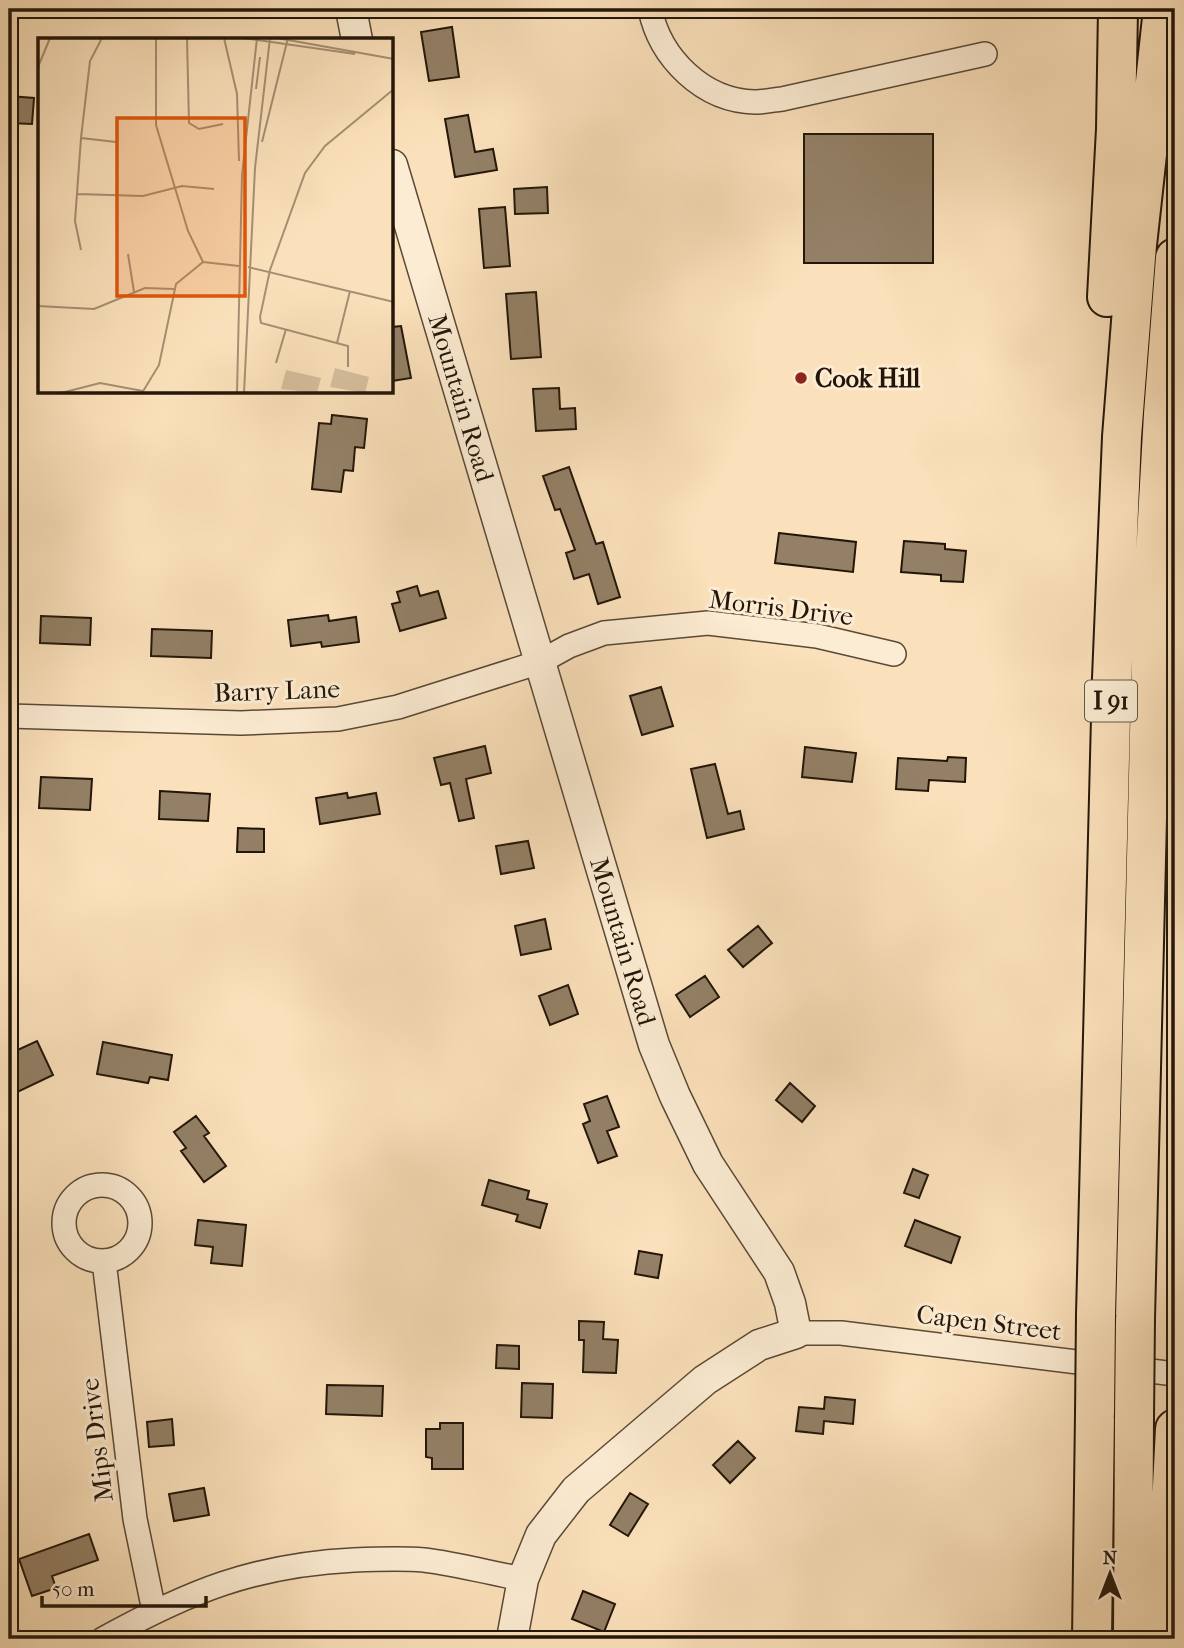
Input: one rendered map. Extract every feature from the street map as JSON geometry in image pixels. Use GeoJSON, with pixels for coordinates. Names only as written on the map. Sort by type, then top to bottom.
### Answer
{"type":"FeatureCollection","features":[{"type":"Feature","properties":{"kind":"highway"},"geometry":{"type":"LineString","coordinates":[[1118,9],[1116,129],[1106,318],[1112,362],[1125,397]]}},
{"type":"Feature","properties":{"kind":"highway","name":"I 91"},"geometry":{"type":"LineString","coordinates":[[1092,1639],[1096,1315],[1112,665],[1125,397],[1137,245],[1163,9]]}},
{"type":"Feature","properties":{"kind":"highway"},"geometry":{"type":"LineString","coordinates":[[1133,1639],[1133,1418],[1155,540],[1175,258]]}},
{"type":"Feature","properties":{"kind":"highway"},"geometry":{"type":"LineString","coordinates":[[1145,918],[1157,805],[1175,459]]}},
{"type":"Feature","properties":{"kind":"highway"},"geometry":{"type":"LineString","coordinates":[[1164,1639],[1175,1429]]}},
{"type":"Feature","properties":{"kind":"street"},"geometry":{"type":"LineString","coordinates":[[351,9],[357,38]]}},
{"type":"Feature","properties":{"kind":"street"},"geometry":{"type":"LineString","coordinates":[[650,9],[665,48],[686,74],[707,90],[754,102],[782,99],[985,54]]}},
{"type":"Feature","properties":{"kind":"street","name":"Mountain Road"},"geometry":{"type":"LineString","coordinates":[[394,172],[654,1045],[708,1164],[779,1272],[790,1303],[796,1333]]}},
{"type":"Feature","properties":{"kind":"street","name":"Morris Drive"},"geometry":{"type":"LineString","coordinates":[[540,662],[569,646],[604,633],[708,623],[817,636],[894,654]]}},
{"type":"Feature","properties":{"kind":"street","name":"Barry Lane"},"geometry":{"type":"LineString","coordinates":[[9,716],[241,723],[338,719],[398,707],[540,662]]}},
{"type":"Feature","properties":{"kind":"street","name":"Mips Drive"},"geometry":{"type":"LineString","coordinates":[[104,1261],[135,1520],[154,1611]]}},
{"type":"Feature","properties":{"kind":"street"},"geometry":{"type":"LineString","coordinates":[[512,1639],[523,1579],[541,1535],[576,1490],[705,1380],[759,1345],[796,1333]]}},
{"type":"Feature","properties":{"kind":"street","name":"Capen Street"},"geometry":{"type":"LineString","coordinates":[[796,1333],[841,1333],[1175,1374]]}},
{"type":"Feature","properties":{"kind":"street"},"geometry":{"type":"LineString","coordinates":[[103,1639],[154,1611],[201,1590],[256,1572],[310,1562],[423,1560],[523,1579]]}},
{"type":"Feature","properties":{"kind":"building"},"geometry":{"type":"Polygon","coordinates":[[[452,27],[459,77],[429,81],[421,32],[452,27]]]}},
{"type":"Feature","properties":{"kind":"building"},"geometry":{"type":"Polygon","coordinates":[[[9,96],[34,98],[32,124],[9,123],[9,96]]]}},
{"type":"Feature","properties":{"kind":"building"},"geometry":{"type":"Polygon","coordinates":[[[468,115],[475,152],[493,149],[497,170],[455,177],[445,119],[468,115]]]}},
{"type":"Feature","properties":{"kind":"building"},"geometry":{"type":"Polygon","coordinates":[[[804,134],[933,134],[933,263],[804,263],[804,134]]]}},
{"type":"Feature","properties":{"kind":"building"},"geometry":{"type":"Polygon","coordinates":[[[547,187],[548,213],[515,214],[514,189],[547,187]]]}},
{"type":"Feature","properties":{"kind":"building"},"geometry":{"type":"Polygon","coordinates":[[[505,207],[510,266],[484,268],[479,209],[505,207]]]}},
{"type":"Feature","properties":{"kind":"building"},"geometry":{"type":"Polygon","coordinates":[[[536,292],[541,357],[511,359],[506,294],[536,292]]]}},
{"type":"Feature","properties":{"kind":"building"},"geometry":{"type":"Polygon","coordinates":[[[401,326],[411,378],[394,381],[394,327],[401,326]]]}},
{"type":"Feature","properties":{"kind":"building"},"geometry":{"type":"Polygon","coordinates":[[[559,388],[560,409],[575,408],[576,429],[536,431],[533,389],[559,388]]]}},
{"type":"Feature","properties":{"kind":"building"},"geometry":{"type":"Polygon","coordinates":[[[332,415],[367,419],[364,448],[355,447],[353,471],[344,470],[341,492],[312,489],[319,423],[331,424],[332,415]]]}},
{"type":"Feature","properties":{"kind":"building"},"geometry":{"type":"Polygon","coordinates":[[[569,467],[596,544],[603,542],[620,597],[598,604],[589,574],[574,579],[566,553],[575,550],[560,509],[555,510],[543,476],[569,467]]]}},
{"type":"Feature","properties":{"kind":"building"},"geometry":{"type":"Polygon","coordinates":[[[779,533],[856,542],[853,572],[775,563],[779,533]]]}},
{"type":"Feature","properties":{"kind":"building"},"geometry":{"type":"Polygon","coordinates":[[[904,541],[945,544],[945,549],[966,551],[963,582],[941,581],[941,575],[901,572],[904,541]]]}},
{"type":"Feature","properties":{"kind":"building"},"geometry":{"type":"Polygon","coordinates":[[[417,586],[420,596],[438,591],[446,618],[400,631],[392,604],[400,602],[397,592],[417,586]]]}},
{"type":"Feature","properties":{"kind":"building"},"geometry":{"type":"Polygon","coordinates":[[[328,615],[329,621],[356,617],[359,642],[322,647],[321,642],[291,646],[288,620],[328,615]]]}},
{"type":"Feature","properties":{"kind":"building"},"geometry":{"type":"Polygon","coordinates":[[[41,616],[91,618],[90,645],[40,643],[41,616]]]}},
{"type":"Feature","properties":{"kind":"building"},"geometry":{"type":"Polygon","coordinates":[[[152,629],[212,631],[211,658],[151,656],[152,629]]]}},
{"type":"Feature","properties":{"kind":"building"},"geometry":{"type":"Polygon","coordinates":[[[661,687],[673,726],[642,735],[630,696],[661,687]]]}},
{"type":"Feature","properties":{"kind":"building"},"geometry":{"type":"Polygon","coordinates":[[[485,746],[491,773],[466,779],[474,818],[459,821],[450,783],[441,785],[434,758],[485,746]]]}},
{"type":"Feature","properties":{"kind":"building"},"geometry":{"type":"Polygon","coordinates":[[[805,747],[856,753],[852,782],[802,777],[805,747]]]}},
{"type":"Feature","properties":{"kind":"building"},"geometry":{"type":"Polygon","coordinates":[[[948,757],[966,758],[965,782],[929,780],[928,791],[896,789],[898,758],[947,761],[948,757]]]}},
{"type":"Feature","properties":{"kind":"building"},"geometry":{"type":"Polygon","coordinates":[[[715,764],[728,814],[740,811],[744,829],[707,838],[691,769],[715,764]]]}},
{"type":"Feature","properties":{"kind":"building"},"geometry":{"type":"Polygon","coordinates":[[[41,777],[92,779],[90,810],[39,808],[41,777]]]}},
{"type":"Feature","properties":{"kind":"building"},"geometry":{"type":"Polygon","coordinates":[[[160,791],[210,794],[208,821],[159,819],[160,791]]]}},
{"type":"Feature","properties":{"kind":"building"},"geometry":{"type":"Polygon","coordinates":[[[347,793],[348,798],[376,793],[380,814],[320,824],[316,798],[347,793]]]}},
{"type":"Feature","properties":{"kind":"building"},"geometry":{"type":"Polygon","coordinates":[[[238,828],[264,829],[264,852],[237,852],[238,828]]]}},
{"type":"Feature","properties":{"kind":"building"},"geometry":{"type":"Polygon","coordinates":[[[528,841],[534,868],[501,874],[496,846],[528,841]]]}},
{"type":"Feature","properties":{"kind":"building"},"geometry":{"type":"Polygon","coordinates":[[[545,919],[551,949],[521,955],[515,926],[545,919]]]}},
{"type":"Feature","properties":{"kind":"building"},"geometry":{"type":"Polygon","coordinates":[[[758,926],[772,943],[743,967],[728,950],[758,926]]]}},
{"type":"Feature","properties":{"kind":"building"},"geometry":{"type":"Polygon","coordinates":[[[705,976],[719,997],[690,1017],[676,995],[705,976]]]}},
{"type":"Feature","properties":{"kind":"building"},"geometry":{"type":"Polygon","coordinates":[[[568,985],[578,1014],[550,1025],[539,996],[568,985]]]}},
{"type":"Feature","properties":{"kind":"building"},"geometry":{"type":"Polygon","coordinates":[[[37,1041],[53,1075],[9,1096],[9,1054],[37,1041]]]}},
{"type":"Feature","properties":{"kind":"building"},"geometry":{"type":"Polygon","coordinates":[[[103,1042],[172,1055],[168,1080],[150,1077],[148,1083],[97,1074],[103,1042]]]}},
{"type":"Feature","properties":{"kind":"building"},"geometry":{"type":"Polygon","coordinates":[[[790,1083],[815,1106],[802,1122],[776,1100],[790,1083]]]}},
{"type":"Feature","properties":{"kind":"building"},"geometry":{"type":"Polygon","coordinates":[[[607,1096],[619,1127],[607,1131],[617,1156],[598,1163],[583,1124],[590,1121],[584,1104],[607,1096]]]}},
{"type":"Feature","properties":{"kind":"building"},"geometry":{"type":"Polygon","coordinates":[[[196,1116],[209,1133],[204,1136],[226,1166],[204,1182],[181,1151],[186,1148],[174,1132],[196,1116]]]}},
{"type":"Feature","properties":{"kind":"building"},"geometry":{"type":"Polygon","coordinates":[[[913,1169],[928,1175],[919,1198],[904,1193],[913,1169]]]}},
{"type":"Feature","properties":{"kind":"building"},"geometry":{"type":"Polygon","coordinates":[[[489,1180],[529,1191],[527,1199],[547,1204],[540,1228],[516,1221],[518,1215],[482,1205],[489,1180]]]}},
{"type":"Feature","properties":{"kind":"building"},"geometry":{"type":"Polygon","coordinates":[[[198,1220],[246,1225],[242,1266],[211,1263],[213,1247],[195,1245],[198,1220]]]}},
{"type":"Feature","properties":{"kind":"building"},"geometry":{"type":"Polygon","coordinates":[[[915,1220],[960,1237],[951,1263],[905,1246],[915,1220]]]}},
{"type":"Feature","properties":{"kind":"building"},"geometry":{"type":"Polygon","coordinates":[[[639,1251],[662,1255],[658,1278],[635,1274],[639,1251]]]}},
{"type":"Feature","properties":{"kind":"building"},"geometry":{"type":"Polygon","coordinates":[[[579,1321],[604,1322],[603,1339],[618,1340],[616,1373],[583,1372],[584,1340],[579,1340],[579,1321]]]}},
{"type":"Feature","properties":{"kind":"building"},"geometry":{"type":"Polygon","coordinates":[[[497,1345],[519,1346],[519,1369],[496,1368],[497,1345]]]}},
{"type":"Feature","properties":{"kind":"building"},"geometry":{"type":"Polygon","coordinates":[[[522,1383],[553,1384],[552,1418],[521,1417],[522,1383]]]}},
{"type":"Feature","properties":{"kind":"building"},"geometry":{"type":"Polygon","coordinates":[[[327,1385],[383,1386],[382,1416],[326,1414],[327,1385]]]}},
{"type":"Feature","properties":{"kind":"building"},"geometry":{"type":"Polygon","coordinates":[[[825,1397],[855,1400],[853,1424],[824,1421],[823,1434],[796,1431],[799,1407],[824,1409],[825,1397]]]}},
{"type":"Feature","properties":{"kind":"building"},"geometry":{"type":"Polygon","coordinates":[[[172,1419],[174,1445],[149,1447],[147,1422],[172,1419]]]}},
{"type":"Feature","properties":{"kind":"building"},"geometry":{"type":"Polygon","coordinates":[[[440,1423],[463,1423],[463,1469],[432,1469],[432,1458],[426,1457],[426,1429],[440,1429],[440,1423]]]}},
{"type":"Feature","properties":{"kind":"building"},"geometry":{"type":"Polygon","coordinates":[[[738,1441],[755,1458],[730,1483],[713,1465],[738,1441]]]}},
{"type":"Feature","properties":{"kind":"building"},"geometry":{"type":"Polygon","coordinates":[[[204,1488],[209,1515],[174,1521],[169,1494],[204,1488]]]}},
{"type":"Feature","properties":{"kind":"building"},"geometry":{"type":"Polygon","coordinates":[[[630,1493],[648,1504],[628,1536],[610,1525],[630,1493]]]}},
{"type":"Feature","properties":{"kind":"building"},"geometry":{"type":"Polygon","coordinates":[[[89,1534],[98,1560],[52,1576],[56,1588],[32,1596],[19,1559],[89,1534]]]}},
{"type":"Feature","properties":{"kind":"building"},"geometry":{"type":"Polygon","coordinates":[[[583,1591],[615,1604],[604,1632],[572,1619],[583,1591]]]}},
{"type":"Feature","properties":{"kind":"place","name":"Cook Hill"},"geometry":{"type":"Point","coordinates":[801,378]}}]}
